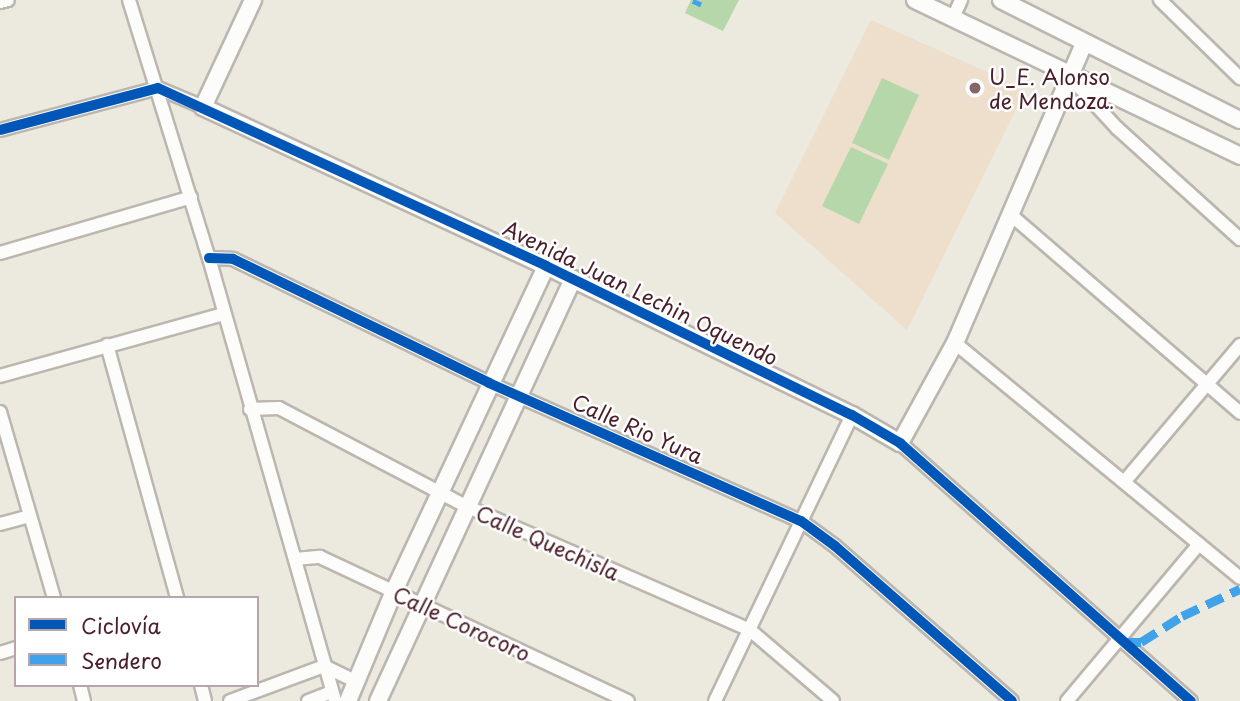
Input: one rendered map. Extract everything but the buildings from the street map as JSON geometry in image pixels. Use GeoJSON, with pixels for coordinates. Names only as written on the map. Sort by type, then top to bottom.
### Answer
{"type":"FeatureCollection","features":[{"type":"Feature","properties":{"kind":"street"},"geometry":{"type":"LineString","coordinates":[[0,2],[8,0]]}},
{"type":"Feature","properties":{"kind":"street"},"geometry":{"type":"LineString","coordinates":[[130,0],[209,258],[333,697],[308,701]]}},
{"type":"Feature","properties":{"kind":"street"},"geometry":{"type":"LineString","coordinates":[[203,107],[253,0]]}},
{"type":"Feature","properties":{"kind":"street"},"geometry":{"type":"LineString","coordinates":[[915,0],[1240,156]]}},
{"type":"Feature","properties":{"kind":"street"},"geometry":{"type":"LineString","coordinates":[[953,18],[961,0]]}},
{"type":"Feature","properties":{"kind":"street"},"geometry":{"type":"LineString","coordinates":[[1001,0],[1240,120]]}},
{"type":"Feature","properties":{"kind":"street"},"geometry":{"type":"LineString","coordinates":[[1160,0],[1240,78]]}},
{"type":"Feature","properties":{"kind":"street"},"geometry":{"type":"LineString","coordinates":[[900,443],[955,343],[1084,43]]}},
{"type":"Feature","properties":{"kind":"street"},"geometry":{"type":"LineString","coordinates":[[1071,77],[1117,128],[1240,239]]}},
{"type":"Feature","properties":{"kind":"street"},"geometry":{"type":"LineString","coordinates":[[0,130],[158,88]]}},
{"type":"Feature","properties":{"kind":"street","name":"Avenida Juan Lechin Oquendo"},"geometry":{"type":"LineString","coordinates":[[158,88],[546,266],[852,415],[900,443],[1191,701]]}},
{"type":"Feature","properties":{"kind":"street"},"geometry":{"type":"LineString","coordinates":[[0,253],[191,197]]}},
{"type":"Feature","properties":{"kind":"street"},"geometry":{"type":"LineString","coordinates":[[1010,215],[1240,413]]}},
{"type":"Feature","properties":{"kind":"street","name":"Calle Rio Yura"},"geometry":{"type":"LineString","coordinates":[[209,258],[233,259],[489,383],[801,521],[835,546],[1012,701]]}},
{"type":"Feature","properties":{"kind":"street"},"geometry":{"type":"LineString","coordinates":[[348,701],[394,591],[546,266]]}},
{"type":"Feature","properties":{"kind":"street"},"geometry":{"type":"LineString","coordinates":[[378,701],[516,395],[573,279]]}},
{"type":"Feature","properties":{"kind":"street"},"geometry":{"type":"LineString","coordinates":[[0,376],[224,314]]}},
{"type":"Feature","properties":{"kind":"street"},"geometry":{"type":"LineString","coordinates":[[955,343],[1240,578]]}},
{"type":"Feature","properties":{"kind":"street"},"geometry":{"type":"LineString","coordinates":[[107,345],[176,596]]}},
{"type":"Feature","properties":{"kind":"street"},"geometry":{"type":"LineString","coordinates":[[1124,482],[1240,345]]}},
{"type":"Feature","properties":{"kind":"street","name":"Calle Quechisla"},"geometry":{"type":"LineString","coordinates":[[250,410],[279,408],[466,506],[750,630],[833,701]]}},
{"type":"Feature","properties":{"kind":"street"},"geometry":{"type":"LineString","coordinates":[[0,412],[53,596]]}},
{"type":"Feature","properties":{"kind":"street"},"geometry":{"type":"LineString","coordinates":[[715,701],[852,415]]}},
{"type":"Feature","properties":{"kind":"street"},"geometry":{"type":"LineString","coordinates":[[0,524],[30,516]]}},
{"type":"Feature","properties":{"kind":"street"},"geometry":{"type":"LineString","coordinates":[[1067,701],[1121,641],[1199,544]]}},
{"type":"Feature","properties":{"kind":"street","name":"Calle Corocoro"},"geometry":{"type":"LineString","coordinates":[[295,559],[320,557],[628,701]]}},
{"type":"Feature","properties":{"kind":"street"},"geometry":{"type":"LineString","coordinates":[[230,701],[324,666],[357,682]]}},
{"type":"Feature","properties":{"kind":"shaded area"},"geometry":{"type":"Polygon","coordinates":[[[871,20],[1012,83],[1023,95],[907,330],[775,213],[871,20]]]}},
{"type":"Feature","properties":{"kind":"green space"},"geometry":{"type":"Polygon","coordinates":[[[691,0],[739,0],[723,31],[685,13],[691,0]]]}},
{"type":"Feature","properties":{"kind":"green space"},"geometry":{"type":"Polygon","coordinates":[[[882,78],[919,95],[889,160],[852,143],[882,78]]]}},
{"type":"Feature","properties":{"kind":"green space"},"geometry":{"type":"Polygon","coordinates":[[[851,147],[888,164],[859,224],[822,206],[851,147]]]}},
{"type":"Feature","properties":{"kind":"marked path"},"geometry":{"type":"LineString","coordinates":[[696,5],[698,0]]}},
{"type":"Feature","properties":{"kind":"marked path"},"geometry":{"type":"LineString","coordinates":[[1125,642],[1141,642],[1182,616],[1240,589]]}},
{"type":"Feature","properties":{"kind":"cycle path"},"geometry":{"type":"LineString","coordinates":[[0,130],[158,88],[546,266],[852,415],[900,443],[1191,701]]}},
{"type":"Feature","properties":{"kind":"cycle path"},"geometry":{"type":"LineString","coordinates":[[209,258],[233,259],[489,383],[801,521],[835,546],[1012,701]]}},
{"type":"Feature","properties":{"kind":"place","name":"U_E. Alonso de Mendoza."},"geometry":{"type":"Point","coordinates":[975,88]}}]}
